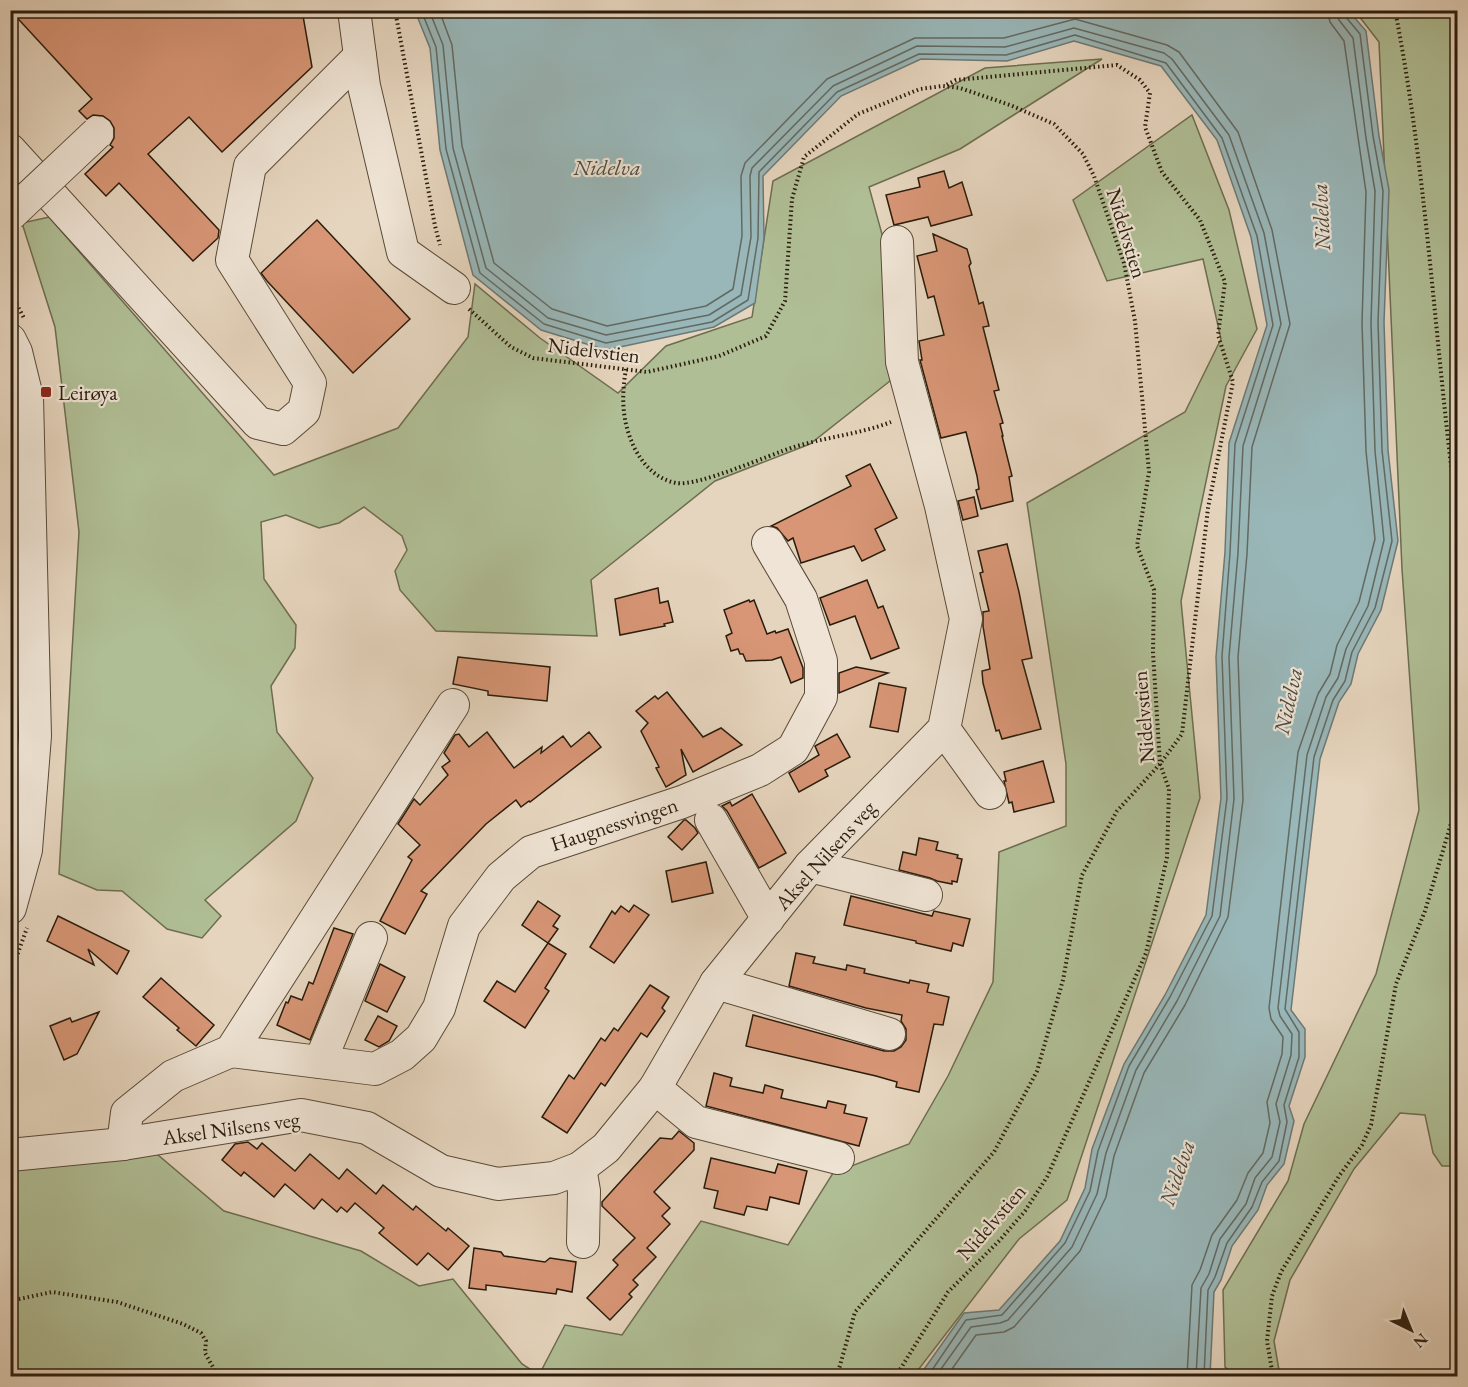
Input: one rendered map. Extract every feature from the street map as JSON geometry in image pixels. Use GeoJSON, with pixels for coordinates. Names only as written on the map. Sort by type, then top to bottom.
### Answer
{"type":"FeatureCollection","features":[{"type":"Feature","properties":{"kind":"street"},"geometry":{"type":"LineString","coordinates":[[354,10],[364,86],[403,252],[454,288]]}},
{"type":"Feature","properties":{"kind":"street"},"geometry":{"type":"LineString","coordinates":[[10,150],[258,423],[283,429],[304,411],[310,383],[232,260],[250,166],[360,56]]}},
{"type":"Feature","properties":{"kind":"street"},"geometry":{"type":"LineString","coordinates":[[10,214],[97,133]]}},
{"type":"Feature","properties":{"kind":"street"},"geometry":{"type":"LineString","coordinates":[[897,242],[902,362],[941,506],[966,619],[944,729],[990,794]]}},
{"type":"Feature","properties":{"kind":"street"},"geometry":{"type":"LineString","coordinates":[[10,340],[16,352],[27,397],[35,736],[10,908]]}},
{"type":"Feature","properties":{"kind":"street","name":"Haugnessvingen"},"geometry":{"type":"LineString","coordinates":[[231,1051],[375,1069],[402,1055],[421,1038],[439,1008],[464,926],[501,876],[531,852],[682,802],[760,770],[793,749],[820,697],[821,661],[801,599],[768,543]]}},
{"type":"Feature","properties":{"kind":"street"},"geometry":{"type":"LineString","coordinates":[[123,1144],[127,1113],[173,1076],[231,1051],[453,705]]}},
{"type":"Feature","properties":{"kind":"street","name":"Aksel Nilsens veg"},"geometry":{"type":"LineString","coordinates":[[10,1155],[123,1144],[301,1115],[367,1128],[441,1171],[498,1184],[554,1178],[580,1168],[606,1148],[655,1088],[716,983],[810,866],[944,729]]}},
{"type":"Feature","properties":{"kind":"street"},"geometry":{"type":"LineString","coordinates":[[711,820],[768,919]]}},
{"type":"Feature","properties":{"kind":"street"},"geometry":{"type":"LineString","coordinates":[[810,866],[926,896]]}},
{"type":"Feature","properties":{"kind":"street"},"geometry":{"type":"LineString","coordinates":[[320,1062],[371,938]]}},
{"type":"Feature","properties":{"kind":"street"},"geometry":{"type":"LineString","coordinates":[[716,983],[890,1034]]}},
{"type":"Feature","properties":{"kind":"street"},"geometry":{"type":"LineString","coordinates":[[655,1088],[696,1122],[838,1158]]}},
{"type":"Feature","properties":{"kind":"street"},"geometry":{"type":"LineString","coordinates":[[580,1168],[584,1191],[583,1242]]}},
{"type":"Feature","properties":{"kind":"path","name":"Nidelvstien"},"geometry":{"type":"LineString","coordinates":[[395,10],[435,226],[454,288],[471,312],[512,347],[533,358],[647,372],[719,356],[766,336],[785,301],[792,199],[804,157],[858,114],[920,88],[944,86],[960,88],[1010,105],[1054,124],[1083,154],[1094,176],[1124,263],[1135,321],[1149,472],[1137,546],[1154,590],[1153,653],[1160,764],[1169,789],[1167,857],[1146,953],[1047,1177],[1025,1212],[948,1292],[896,1377]]}},
{"type":"Feature","properties":{"kind":"path"},"geometry":{"type":"LineString","coordinates":[[1395,10],[1405,65],[1427,237],[1445,426],[1458,521]]}},
{"type":"Feature","properties":{"kind":"path"},"geometry":{"type":"LineString","coordinates":[[837,1377],[855,1312],[994,1152],[1037,1071],[1063,980],[1082,875],[1117,811],[1160,764],[1182,734],[1208,508],[1233,382],[1218,335],[1225,282],[1200,220],[1162,172],[1145,127],[1150,93],[1140,80],[1118,65],[956,80],[944,86]]}},
{"type":"Feature","properties":{"kind":"path"},"geometry":{"type":"LineString","coordinates":[[626,369],[622,405],[630,440],[643,463],[654,474],[677,483],[697,481],[793,447],[879,426],[915,413]]}},
{"type":"Feature","properties":{"kind":"path"},"geometry":{"type":"LineString","coordinates":[[1273,1377],[1267,1341],[1272,1296],[1281,1272],[1340,1176],[1362,1145],[1371,1125],[1396,984],[1425,911],[1458,800]]}},
{"type":"Feature","properties":{"kind":"path"},"geometry":{"type":"LineString","coordinates":[[10,1301],[52,1292],[117,1302],[183,1324],[201,1333],[206,1341],[205,1353],[218,1377]]}},
{"type":"Feature","properties":{"kind":"green space"},"geometry":{"type":"Polygon","coordinates":[[[1355,11],[1457,11],[1457,1166],[1442,1166],[1433,1153],[1425,1115],[1400,1113],[1354,1169],[1290,1280],[1274,1341],[1280,1376],[1238,1376],[1225,1367],[1223,1290],[1288,1181],[1304,1124],[1376,974],[1419,810],[1402,569],[1379,42],[1355,11]]]}},
{"type":"Feature","properties":{"kind":"green space"},"geometry":{"type":"Polygon","coordinates":[[[1102,59],[960,149],[869,187],[891,267],[890,381],[810,444],[715,481],[591,580],[597,636],[436,631],[400,590],[395,571],[407,550],[402,536],[364,507],[339,523],[319,528],[286,515],[261,522],[264,579],[296,625],[295,648],[271,686],[277,732],[313,778],[296,821],[205,900],[221,916],[202,938],[167,929],[122,891],[97,890],[59,874],[79,532],[55,327],[22,223],[49,217],[274,475],[398,428],[468,337],[475,284],[540,338],[618,393],[666,346],[752,317],[773,181],[985,68],[1102,59]]]}},
{"type":"Feature","properties":{"kind":"green space"},"geometry":{"type":"Polygon","coordinates":[[[1192,115],[1229,210],[1257,329],[1226,386],[1181,601],[1200,798],[1067,1200],[1019,1239],[918,1370],[917,1376],[11,1376],[10,1168],[151,1149],[224,1211],[361,1251],[419,1286],[453,1279],[522,1364],[539,1375],[565,1325],[622,1335],[701,1221],[788,1245],[833,1173],[909,1144],[948,1076],[993,982],[999,852],[1066,826],[1066,764],[1027,503],[1185,412],[1221,339],[1203,259],[1107,281],[1073,200],[1192,115]]]}},
{"type":"Feature","properties":{"kind":"water","name":"Nidelva"},"geometry":{"type":"Polygon","coordinates":[[[1348,10],[1366,31],[1379,136],[1389,190],[1384,322],[1388,450],[1398,541],[1381,610],[1358,654],[1351,684],[1339,702],[1320,759],[1291,1010],[1305,1029],[1305,1057],[1289,1106],[1294,1121],[1284,1164],[1267,1185],[1258,1210],[1232,1246],[1221,1280],[1214,1292],[1210,1376],[922,1376],[922,1372],[964,1313],[999,1310],[1060,1241],[1085,1188],[1092,1149],[1124,1064],[1165,995],[1206,915],[1221,798],[1216,657],[1225,552],[1229,443],[1267,325],[1251,237],[1217,140],[1161,66],[1074,41],[1007,61],[921,59],[841,96],[763,176],[764,238],[755,303],[714,327],[606,350],[541,330],[473,275],[440,150],[430,48],[415,11],[1348,10]]]}},
{"type":"Feature","properties":{"kind":"building"},"geometry":{"type":"Polygon","coordinates":[[[10,10],[302,10],[312,67],[222,152],[189,117],[148,154],[219,230],[218,238],[193,261],[119,183],[106,196],[85,174],[113,147],[110,145],[114,138],[114,128],[103,116],[93,115],[87,119],[79,111],[92,99],[10,10]]]}},
{"type":"Feature","properties":{"kind":"building"},"geometry":{"type":"Polygon","coordinates":[[[944,171],[949,188],[962,182],[972,215],[931,226],[928,217],[894,225],[886,195],[920,187],[918,178],[944,171]]]}},
{"type":"Feature","properties":{"kind":"building"},"geometry":{"type":"Polygon","coordinates":[[[317,220],[410,319],[353,373],[261,273],[317,220]]]}},
{"type":"Feature","properties":{"kind":"building"},"geometry":{"type":"Polygon","coordinates":[[[933,234],[967,249],[979,304],[983,302],[989,326],[983,327],[999,390],[994,391],[1003,423],[1000,424],[1012,476],[1009,477],[1013,501],[981,509],[976,490],[979,489],[977,476],[966,432],[941,438],[920,360],[922,360],[919,341],[944,335],[934,296],[928,298],[917,256],[937,251],[933,234]]]}},
{"type":"Feature","properties":{"kind":"building"},"geometry":{"type":"Polygon","coordinates":[[[870,464],[897,518],[875,529],[885,550],[862,561],[854,546],[801,563],[793,538],[788,541],[777,528],[771,526],[851,486],[846,476],[870,464]]]}},
{"type":"Feature","properties":{"kind":"building"},"geometry":{"type":"Polygon","coordinates":[[[974,497],[978,516],[963,520],[958,501],[974,497]]]}},
{"type":"Feature","properties":{"kind":"building"},"geometry":{"type":"Polygon","coordinates":[[[1007,544],[1032,658],[1022,660],[1041,729],[1002,739],[999,730],[996,731],[983,683],[982,671],[990,669],[983,612],[989,611],[980,573],[983,572],[978,551],[1007,544]]]}},
{"type":"Feature","properties":{"kind":"building"},"geometry":{"type":"Polygon","coordinates":[[[867,580],[878,608],[883,606],[899,648],[871,659],[855,616],[830,625],[820,598],[867,580]]]}},
{"type":"Feature","properties":{"kind":"building"},"geometry":{"type":"Polygon","coordinates":[[[658,588],[660,603],[668,601],[673,622],[664,624],[665,626],[620,635],[615,599],[658,588]]]}},
{"type":"Feature","properties":{"kind":"building"},"geometry":{"type":"Polygon","coordinates":[[[749,600],[750,602],[754,600],[767,634],[788,629],[803,668],[803,678],[791,683],[781,657],[772,660],[746,661],[738,649],[731,651],[726,636],[732,633],[724,610],[749,600]]]}},
{"type":"Feature","properties":{"kind":"building"},"geometry":{"type":"Polygon","coordinates":[[[458,657],[550,667],[547,701],[488,695],[488,691],[453,684],[458,657]]]}},
{"type":"Feature","properties":{"kind":"building"},"geometry":{"type":"Polygon","coordinates":[[[856,667],[888,673],[839,693],[839,673],[856,667]]]}},
{"type":"Feature","properties":{"kind":"building"},"geometry":{"type":"Polygon","coordinates":[[[879,683],[906,688],[898,732],[870,727],[879,683]]]}},
{"type":"Feature","properties":{"kind":"building"},"geometry":{"type":"Polygon","coordinates":[[[667,692],[703,737],[721,728],[742,745],[693,772],[681,749],[686,775],[666,787],[641,731],[648,723],[636,711],[655,696],[658,699],[667,692]]]}},
{"type":"Feature","properties":{"kind":"building"},"geometry":{"type":"Polygon","coordinates":[[[487,732],[514,768],[542,747],[541,753],[563,736],[571,747],[589,732],[601,747],[530,802],[521,807],[516,800],[486,824],[421,891],[427,894],[405,934],[380,921],[412,860],[408,857],[420,845],[398,824],[414,799],[420,805],[448,775],[442,767],[450,761],[444,753],[455,735],[459,734],[469,747],[487,732]]]}},
{"type":"Feature","properties":{"kind":"building"},"geometry":{"type":"Polygon","coordinates":[[[837,734],[850,757],[825,770],[828,776],[799,792],[789,773],[819,755],[815,746],[837,734]]]}},
{"type":"Feature","properties":{"kind":"building"},"geometry":{"type":"Polygon","coordinates":[[[1043,761],[1054,802],[1014,812],[1012,802],[1009,803],[1004,772],[1043,761]]]}},
{"type":"Feature","properties":{"kind":"building"},"geometry":{"type":"Polygon","coordinates":[[[752,794],[786,853],[759,868],[722,806],[730,802],[732,806],[752,794]]]}},
{"type":"Feature","properties":{"kind":"building"},"geometry":{"type":"Polygon","coordinates":[[[684,820],[698,833],[682,850],[668,837],[684,820]]]}},
{"type":"Feature","properties":{"kind":"building"},"geometry":{"type":"Polygon","coordinates":[[[919,838],[938,842],[936,850],[958,855],[957,858],[962,859],[957,882],[952,881],[952,884],[937,881],[899,870],[903,852],[916,855],[919,838]]]}},
{"type":"Feature","properties":{"kind":"building"},"geometry":{"type":"Polygon","coordinates":[[[706,862],[713,893],[672,902],[666,871],[706,862]]]}},
{"type":"Feature","properties":{"kind":"building"},"geometry":{"type":"Polygon","coordinates":[[[851,896],[932,916],[934,911],[970,919],[963,946],[953,943],[951,951],[844,925],[851,896]]]}},
{"type":"Feature","properties":{"kind":"building"},"geometry":{"type":"Polygon","coordinates":[[[538,901],[560,916],[553,926],[558,929],[548,943],[522,925],[538,901]]]}},
{"type":"Feature","properties":{"kind":"building"},"geometry":{"type":"Polygon","coordinates":[[[634,905],[649,915],[614,963],[590,947],[612,911],[615,914],[621,906],[629,912],[634,905]]]}},
{"type":"Feature","properties":{"kind":"building"},"geometry":{"type":"Polygon","coordinates":[[[58,916],[129,951],[117,974],[88,949],[94,965],[47,941],[58,916]]]}},
{"type":"Feature","properties":{"kind":"building"},"geometry":{"type":"Polygon","coordinates":[[[334,928],[353,934],[310,1040],[277,1025],[286,1002],[288,1003],[291,996],[302,1000],[309,982],[313,984],[334,928]]]}},
{"type":"Feature","properties":{"kind":"building"},"geometry":{"type":"Polygon","coordinates":[[[548,943],[566,954],[545,988],[549,991],[525,1028],[484,1001],[497,981],[515,992],[548,943]]]}},
{"type":"Feature","properties":{"kind":"building"},"geometry":{"type":"Polygon","coordinates":[[[796,953],[815,957],[813,963],[846,970],[847,965],[865,969],[864,973],[909,983],[910,980],[929,984],[927,992],[949,997],[943,1025],[934,1024],[919,1092],[896,1087],[897,1082],[876,1076],[746,1046],[753,1015],[884,1051],[894,1051],[906,1040],[906,1029],[901,1021],[902,1015],[866,1008],[789,986],[796,953]]]}},
{"type":"Feature","properties":{"kind":"building"},"geometry":{"type":"Polygon","coordinates":[[[380,964],[405,977],[387,1012],[365,1001],[380,964]]]}},
{"type":"Feature","properties":{"kind":"building"},"geometry":{"type":"Polygon","coordinates":[[[161,978],[214,1025],[196,1046],[143,997],[161,978]]]}},
{"type":"Feature","properties":{"kind":"building"},"geometry":{"type":"Polygon","coordinates":[[[650,985],[669,997],[662,1008],[665,1011],[647,1037],[641,1033],[605,1086],[601,1083],[567,1133],[542,1117],[569,1075],[574,1079],[601,1038],[605,1041],[614,1028],[618,1031],[650,985]]]}},
{"type":"Feature","properties":{"kind":"building"},"geometry":{"type":"Polygon","coordinates":[[[99,1012],[77,1054],[64,1060],[50,1026],[70,1018],[72,1022],[99,1012]]]}},
{"type":"Feature","properties":{"kind":"building"},"geometry":{"type":"Polygon","coordinates":[[[378,1016],[397,1026],[389,1041],[379,1047],[365,1040],[378,1016]]]}},
{"type":"Feature","properties":{"kind":"building"},"geometry":{"type":"Polygon","coordinates":[[[714,1073],[732,1078],[730,1086],[763,1093],[765,1085],[783,1090],[781,1098],[826,1108],[828,1101],[846,1105],[844,1113],[867,1118],[859,1146],[706,1106],[714,1073]]]}},
{"type":"Feature","properties":{"kind":"building"},"geometry":{"type":"Polygon","coordinates":[[[679,1131],[694,1143],[694,1150],[654,1192],[670,1208],[662,1216],[670,1224],[647,1248],[656,1257],[633,1280],[638,1285],[629,1294],[632,1297],[610,1320],[587,1298],[618,1265],[613,1260],[635,1238],[602,1206],[602,1202],[660,1138],[672,1139],[679,1131]]]}},
{"type":"Feature","properties":{"kind":"building"},"geometry":{"type":"Polygon","coordinates":[[[248,1142],[257,1149],[262,1143],[295,1171],[310,1154],[339,1179],[347,1169],[376,1194],[383,1185],[413,1210],[416,1206],[446,1231],[448,1228],[469,1246],[448,1270],[428,1253],[417,1265],[379,1233],[384,1228],[355,1203],[347,1212],[341,1207],[337,1212],[322,1199],[314,1209],[285,1184],[274,1197],[244,1172],[241,1176],[222,1160],[235,1144],[248,1142]]]}},
{"type":"Feature","properties":{"kind":"building"},"geometry":{"type":"Polygon","coordinates":[[[711,1158],[775,1173],[778,1164],[807,1171],[799,1204],[770,1197],[767,1210],[747,1206],[744,1215],[714,1208],[718,1191],[704,1188],[711,1158]]]}},
{"type":"Feature","properties":{"kind":"building"},"geometry":{"type":"Polygon","coordinates":[[[474,1248],[501,1252],[504,1256],[545,1262],[550,1258],[576,1262],[572,1292],[557,1289],[556,1294],[486,1285],[486,1290],[469,1288],[474,1248]]]}},
{"type":"Feature","properties":{"kind":"place","name":"Leirøya"},"geometry":{"type":"Point","coordinates":[46,392]}}]}
